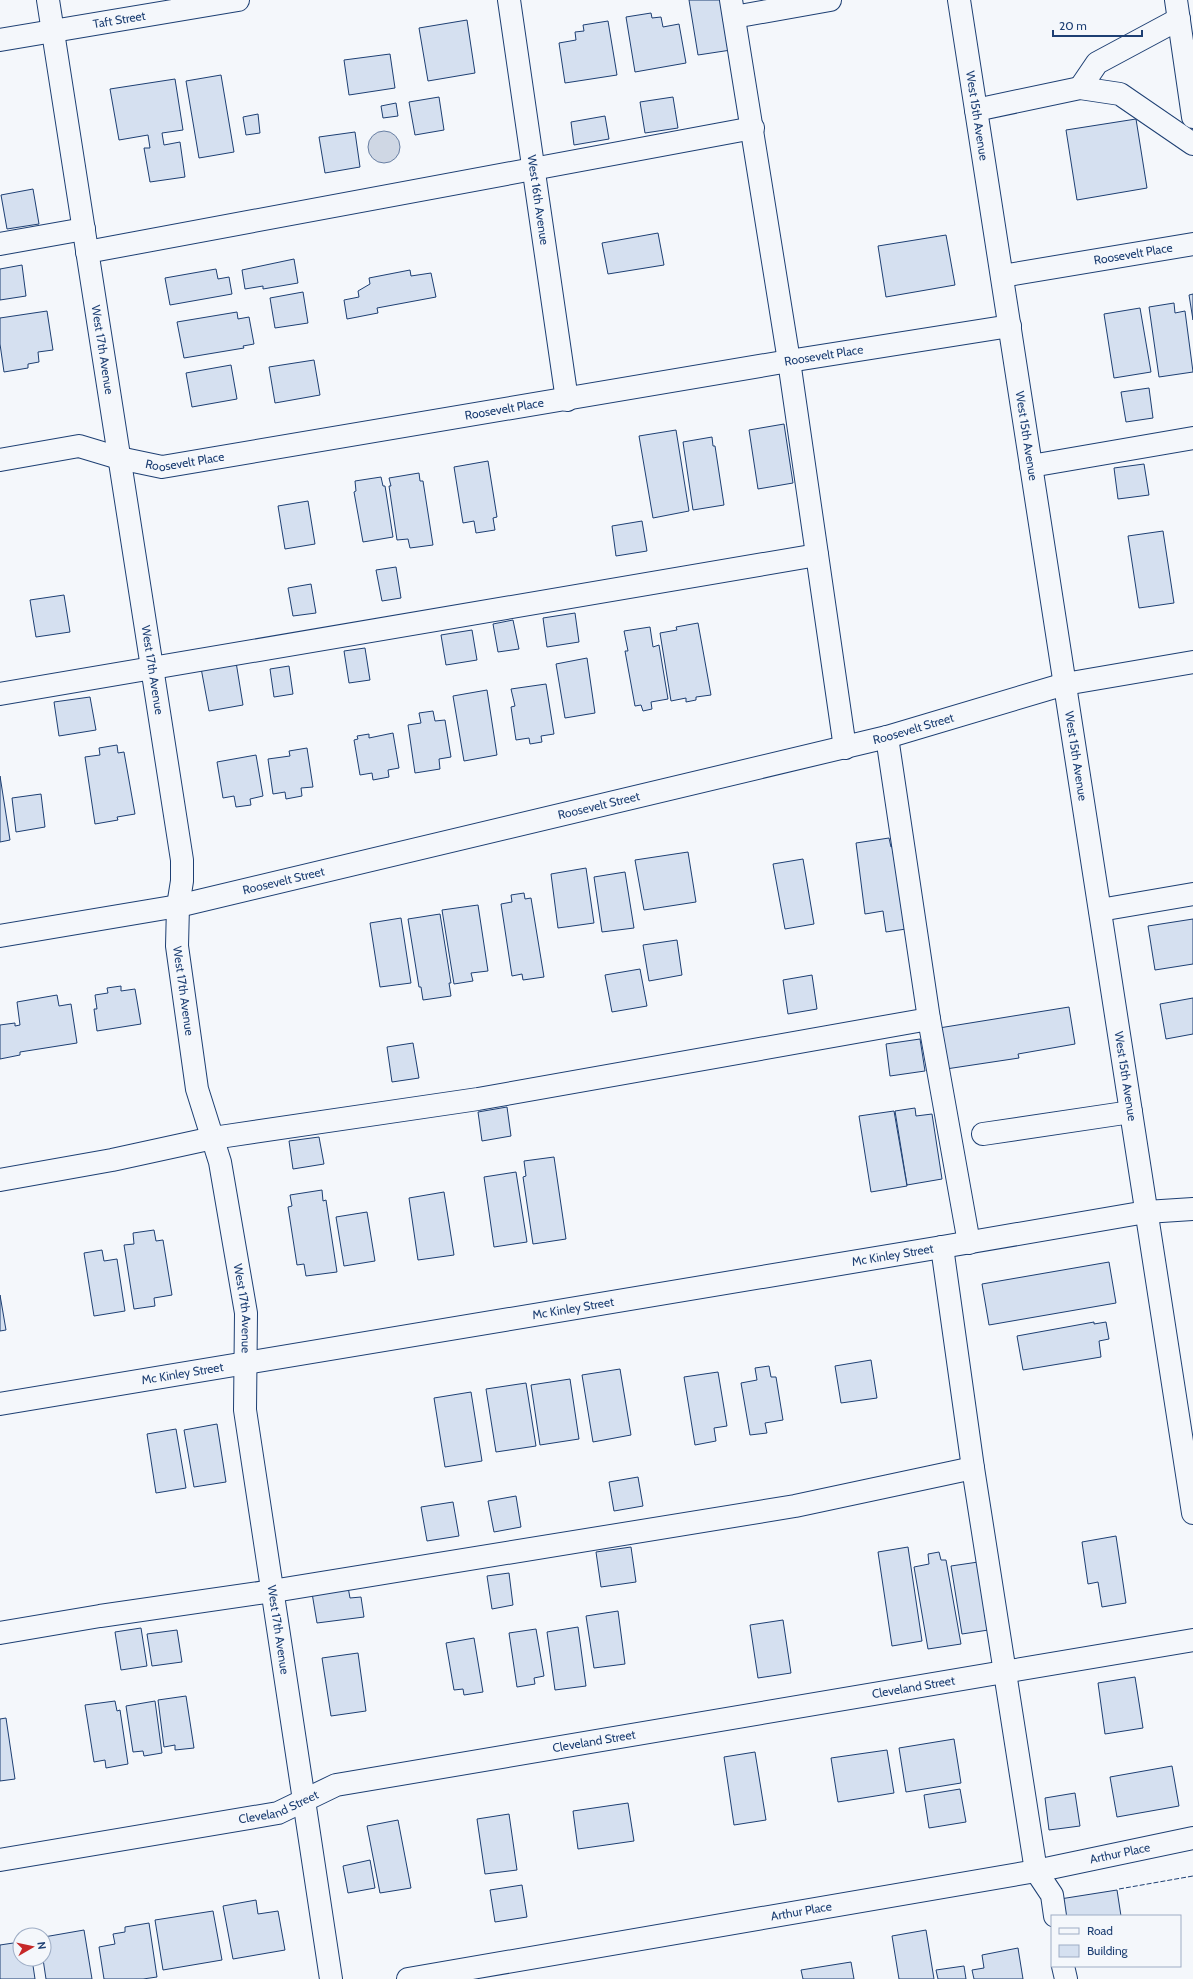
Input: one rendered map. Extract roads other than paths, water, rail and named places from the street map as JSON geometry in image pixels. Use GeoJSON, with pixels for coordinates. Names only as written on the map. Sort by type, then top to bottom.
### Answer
{"type":"FeatureCollection","features":[{"type":"Feature","properties":{"kind":"street","name":"West 17th Avenue"},"geometry":{"type":"LineString","coordinates":[[48,0],[182,860],[182,881],[178,906],[177,946],[197,1089],[220,1162],[246,1314],[245,1410],[331,1979]]}},
{"type":"Feature","properties":{"kind":"street","name":"Taft Street"},"geometry":{"type":"LineString","coordinates":[[0,40],[238,0]]}},
{"type":"Feature","properties":{"kind":"street","name":"West 16th Avenue"},"geometry":{"type":"LineString","coordinates":[[509,0],[567,400]]}},
{"type":"Feature","properties":{"kind":"street"},"geometry":{"type":"LineString","coordinates":[[830,0],[733,8],[789,361],[845,748]]}},
{"type":"Feature","properties":{"kind":"street","name":"West 15th Avenue"},"geometry":{"type":"LineString","coordinates":[[959,0],[1146,1212],[1191,1485],[1193,1513]]}},
{"type":"Feature","properties":{"kind":"street"},"geometry":{"type":"LineString","coordinates":[[1080,88],[1097,63],[1178,9],[1188,41],[1193,117]]}},
{"type":"Feature","properties":{"kind":"street"},"geometry":{"type":"LineString","coordinates":[[976,110],[1080,88],[1120,94],[1193,144]]}},
{"type":"Feature","properties":{"kind":"street"},"geometry":{"type":"LineString","coordinates":[[87,252],[752,128]]}},
{"type":"Feature","properties":{"kind":"street"},"geometry":{"type":"LineString","coordinates":[[0,244],[84,229]]}},
{"type":"Feature","properties":{"kind":"street","name":"Roosevelt Place"},"geometry":{"type":"LineString","coordinates":[[1002,276],[1193,244]]}},
{"type":"Feature","properties":{"kind":"street","name":"Roosevelt Place"},"geometry":{"type":"LineString","coordinates":[[0,460],[79,446],[162,468],[789,361],[1010,326]]}},
{"type":"Feature","properties":{"kind":"street"},"geometry":{"type":"LineString","coordinates":[[1031,466],[1193,438]]}},
{"type":"Feature","properties":{"kind":"street"},"geometry":{"type":"LineString","coordinates":[[0,694],[817,555]]}},
{"type":"Feature","properties":{"kind":"street","name":"Roosevelt Street"},"geometry":{"type":"LineString","coordinates":[[0,936],[178,906],[845,748],[1065,684],[1193,662]]}},
{"type":"Feature","properties":{"kind":"street"},"geometry":{"type":"LineString","coordinates":[[887,737],[929,1019],[969,1243]]}},
{"type":"Feature","properties":{"kind":"street"},"geometry":{"type":"LineString","coordinates":[[1100,910],[1193,894]]}},
{"type":"Feature","properties":{"kind":"street"},"geometry":{"type":"LineString","coordinates":[[0,1180],[112,1160],[213,1138],[478,1099],[929,1019]]}},
{"type":"Feature","properties":{"kind":"street"},"geometry":{"type":"LineString","coordinates":[[983,1134],[1131,1112]]}},
{"type":"Feature","properties":{"kind":"street","name":"Mc Kinley Street"},"geometry":{"type":"LineString","coordinates":[[0,1404],[969,1243],[1146,1212],[1193,1209]]}},
{"type":"Feature","properties":{"kind":"street"},"geometry":{"type":"LineString","coordinates":[[942,1247],[973,1468],[1036,1870],[1052,1895],[1055,1915]]}},
{"type":"Feature","properties":{"kind":"street"},"geometry":{"type":"LineString","coordinates":[[0,1634],[100,1616],[273,1591],[795,1506],[973,1468]]}},
{"type":"Feature","properties":{"kind":"street","name":"Cleveland Street"},"geometry":{"type":"LineString","coordinates":[[0,1860],[278,1813],[336,1786],[1193,1640]]}},
{"type":"Feature","properties":{"kind":"street","name":"Arthur Place"},"geometry":{"type":"LineString","coordinates":[[408,1979],[1036,1870],[1193,1838]]}},
{"type":"Feature","properties":{"kind":"street"},"geometry":{"type":"LineString","coordinates":[[1064,1967],[1066,1979]]}}]}
